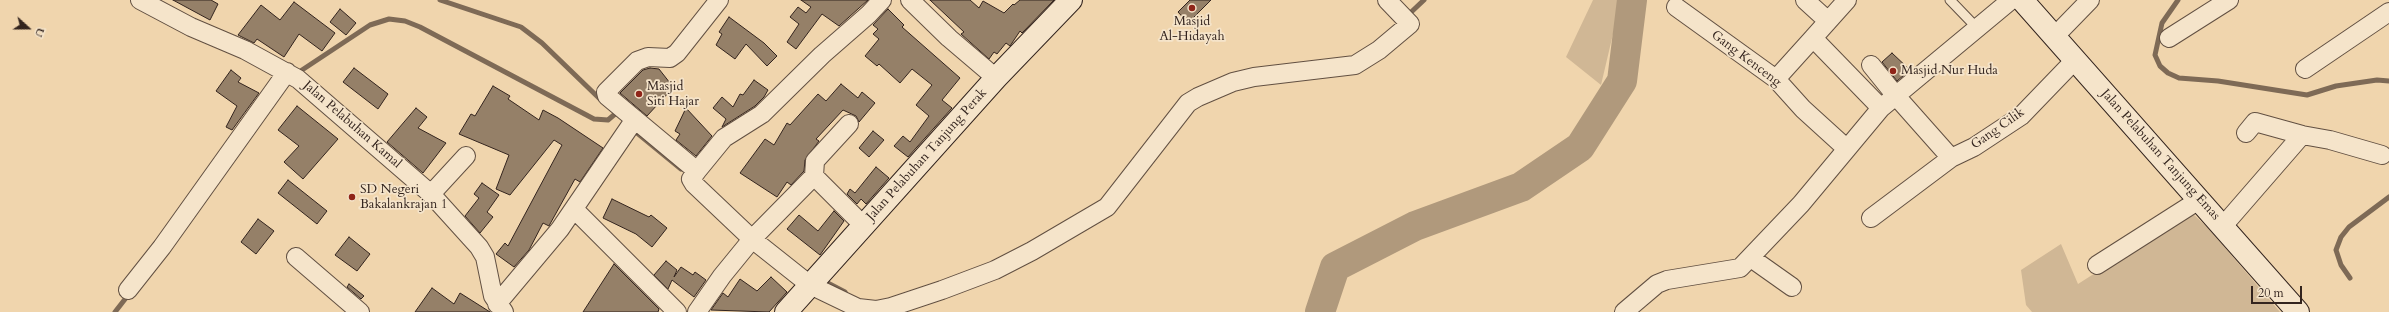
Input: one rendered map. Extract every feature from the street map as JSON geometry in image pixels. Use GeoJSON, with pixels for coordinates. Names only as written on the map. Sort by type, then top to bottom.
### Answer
{"type":"FeatureCollection","features":[{"type":"Feature","properties":{"kind":"main road","name":"Jalan Pelabuhan Tanjung Perak"},"geometry":{"type":"LineString","coordinates":[[786,312],[996,78],[1071,0]]}},
{"type":"Feature","properties":{"kind":"main road","name":"Jalan Pelabuhan Tanjung Emas"},"geometry":{"type":"LineString","coordinates":[[2022,0],[2199,200],[2224,226],[2298,312]]}},
{"type":"Feature","properties":{"kind":"street","name":"Jalan Pelabuhan Kamal"},"geometry":{"type":"LineString","coordinates":[[140,0],[287,72],[298,79],[431,194],[479,247],[485,257],[493,296],[500,308]]}},
{"type":"Feature","properties":{"kind":"street"},"geometry":{"type":"LineString","coordinates":[[695,174],[631,124],[607,96],[606,92],[637,61],[648,57],[670,58],[677,53],[719,0]]}},
{"type":"Feature","properties":{"kind":"street"},"geometry":{"type":"LineString","coordinates":[[882,0],[822,55],[762,114],[724,138],[695,174],[694,184],[755,236],[816,279],[858,308],[876,311],[942,290],[995,270],[1032,251],[1107,206],[1188,103],[1198,97],[1233,82],[1254,77],[1355,65],[1379,50],[1399,12]]}},
{"type":"Feature","properties":{"kind":"street"},"geometry":{"type":"LineString","coordinates":[[910,0],[949,38],[996,78]]}},
{"type":"Feature","properties":{"kind":"street"},"geometry":{"type":"LineString","coordinates":[[1805,0],[1828,21]]}},
{"type":"Feature","properties":{"kind":"street"},"geometry":{"type":"LineString","coordinates":[[1776,79],[1847,0]]}},
{"type":"Feature","properties":{"kind":"street"},"geometry":{"type":"LineString","coordinates":[[1624,312],[1657,284],[1667,280],[1740,268],[1801,204],[1881,108],[2011,0]]}},
{"type":"Feature","properties":{"kind":"street"},"geometry":{"type":"LineString","coordinates":[[2054,37],[2090,0]]}},
{"type":"Feature","properties":{"kind":"street"},"geometry":{"type":"LineString","coordinates":[[2169,38],[2220,3]]}},
{"type":"Feature","properties":{"kind":"street","name":"Gang Kenceng"},"geometry":{"type":"LineString","coordinates":[[1676,7],[1776,79],[1803,109],[1847,149]]}},
{"type":"Feature","properties":{"kind":"street"},"geometry":{"type":"LineString","coordinates":[[2306,69],[2389,12]]}},
{"type":"Feature","properties":{"kind":"street"},"geometry":{"type":"LineString","coordinates":[[1813,38],[1881,108]]}},
{"type":"Feature","properties":{"kind":"street","name":"Gang Cilik"},"geometry":{"type":"LineString","coordinates":[[1872,218],[1951,158],[1974,146],[2021,116],[2075,60]]}},
{"type":"Feature","properties":{"kind":"street"},"geometry":{"type":"LineString","coordinates":[[1871,65],[1896,96],[1951,158]]}},
{"type":"Feature","properties":{"kind":"street"},"geometry":{"type":"LineString","coordinates":[[128,290],[162,247],[287,72]]}},
{"type":"Feature","properties":{"kind":"street"},"geometry":{"type":"LineString","coordinates":[[2246,133],[2255,122],[2302,135],[2330,140],[2382,156]]}},
{"type":"Feature","properties":{"kind":"street"},"geometry":{"type":"LineString","coordinates":[[500,308],[574,210],[631,124]]}},
{"type":"Feature","properties":{"kind":"street"},"geometry":{"type":"LineString","coordinates":[[697,312],[722,276],[755,236],[814,176],[815,161],[850,124]]}},
{"type":"Feature","properties":{"kind":"street"},"geometry":{"type":"LineString","coordinates":[[2224,226],[2302,135]]}},
{"type":"Feature","properties":{"kind":"street"},"geometry":{"type":"LineString","coordinates":[[431,194],[466,156]]}},
{"type":"Feature","properties":{"kind":"street"},"geometry":{"type":"LineString","coordinates":[[814,176],[864,226]]}},
{"type":"Feature","properties":{"kind":"street"},"geometry":{"type":"LineString","coordinates":[[2097,265],[2199,200]]}},
{"type":"Feature","properties":{"kind":"street"},"geometry":{"type":"LineString","coordinates":[[574,210],[677,312]]}},
{"type":"Feature","properties":{"kind":"street"},"geometry":{"type":"LineString","coordinates":[[296,257],[360,312]]}},
{"type":"Feature","properties":{"kind":"street"},"geometry":{"type":"LineString","coordinates":[[1751,258],[1792,288]]}},
{"type":"Feature","properties":{"kind":"lane"},"geometry":{"type":"LineString","coordinates":[[1950,0],[1977,28]]}},
{"type":"Feature","properties":{"kind":"shaded area"},"geometry":{"type":"Polygon","coordinates":[[[1593,0],[1621,0],[1601,85],[1566,57],[1593,0]]]}},
{"type":"Feature","properties":{"kind":"shaded area"},"geometry":{"type":"Polygon","coordinates":[[[2191,212],[2209,229],[2280,312],[2032,312],[2026,305],[2021,270],[2061,244],[2078,284],[2191,212]]]}},
{"type":"Feature","properties":{"kind":"building"},"geometry":{"type":"Polygon","coordinates":[[[173,0],[211,0],[218,4],[210,20],[173,0]]]}},
{"type":"Feature","properties":{"kind":"building"},"geometry":{"type":"Polygon","coordinates":[[[801,0],[868,0],[839,26],[822,14],[796,49],[787,42],[799,24],[790,17],[798,7],[806,13],[811,7],[801,0]]]}},
{"type":"Feature","properties":{"kind":"building"},"geometry":{"type":"Polygon","coordinates":[[[930,0],[970,0],[979,8],[983,1],[1004,13],[1013,4],[1014,5],[1020,0],[1054,0],[1022,33],[1020,31],[1010,46],[1006,43],[997,54],[994,52],[989,59],[961,34],[964,32],[930,0]]]}},
{"type":"Feature","properties":{"kind":"building","name":"Masjid Al-Hidayah"},"geometry":{"type":"Polygon","coordinates":[[[1190,0],[1211,0],[1188,23],[1178,12],[1190,0]]]}},
{"type":"Feature","properties":{"kind":"building"},"geometry":{"type":"Polygon","coordinates":[[[294,2],[335,33],[322,51],[299,34],[284,57],[257,39],[254,43],[238,35],[261,5],[280,20],[294,2]]]}},
{"type":"Feature","properties":{"kind":"building"},"geometry":{"type":"Polygon","coordinates":[[[340,9],[356,23],[346,35],[330,22],[340,9]]]}},
{"type":"Feature","properties":{"kind":"building"},"geometry":{"type":"Polygon","coordinates":[[[888,9],[904,25],[902,27],[960,78],[942,100],[952,108],[908,157],[894,146],[903,136],[910,142],[929,116],[916,105],[932,85],[912,69],[900,83],[879,64],[877,66],[865,56],[879,39],[873,34],[878,29],[873,25],[888,9]]]}},
{"type":"Feature","properties":{"kind":"building"},"geometry":{"type":"Polygon","coordinates":[[[729,17],[764,43],[777,56],[767,66],[746,44],[735,59],[716,45],[722,34],[719,32],[729,17]]]}},
{"type":"Feature","properties":{"kind":"building"},"geometry":{"type":"Polygon","coordinates":[[[1892,53],[1910,70],[1897,81],[1882,62],[1892,53]]]}},
{"type":"Feature","properties":{"kind":"building"},"geometry":{"type":"Polygon","coordinates":[[[354,68],[388,94],[378,109],[343,82],[354,68]]]}},
{"type":"Feature","properties":{"kind":"building","name":"Masjid Siti Hajar"},"geometry":{"type":"Polygon","coordinates":[[[650,68],[659,69],[670,83],[666,88],[670,91],[647,116],[620,93],[643,70],[650,68]]]}},
{"type":"Feature","properties":{"kind":"building"},"geometry":{"type":"Polygon","coordinates":[[[231,70],[241,78],[238,82],[259,93],[232,130],[226,127],[237,106],[216,91],[231,70]]]}},
{"type":"Feature","properties":{"kind":"building"},"geometry":{"type":"Polygon","coordinates":[[[754,80],[768,90],[764,97],[755,106],[722,127],[726,119],[713,108],[722,97],[733,107],[740,94],[743,95],[754,80]]]}},
{"type":"Feature","properties":{"kind":"building"},"geometry":{"type":"Polygon","coordinates":[[[841,84],[858,98],[862,92],[875,103],[859,122],[856,116],[843,110],[816,139],[819,141],[805,160],[804,171],[791,185],[787,182],[777,197],[740,173],[765,139],[774,145],[787,123],[790,125],[818,94],[826,101],[841,84]]]}},
{"type":"Feature","properties":{"kind":"building"},"geometry":{"type":"Polygon","coordinates":[[[493,86],[510,96],[508,99],[539,120],[543,110],[558,118],[603,148],[580,182],[575,179],[549,226],[543,223],[529,250],[514,267],[496,254],[505,243],[508,246],[562,145],[554,140],[510,195],[496,189],[509,155],[459,134],[471,114],[475,116],[493,86]]]}},
{"type":"Feature","properties":{"kind":"building"},"geometry":{"type":"Polygon","coordinates":[[[297,106],[338,139],[303,179],[284,162],[299,146],[278,130],[297,106]]]}},
{"type":"Feature","properties":{"kind":"building"},"geometry":{"type":"Polygon","coordinates":[[[416,108],[427,117],[418,128],[446,143],[423,173],[387,142],[416,108]]]}},
{"type":"Feature","properties":{"kind":"building"},"geometry":{"type":"Polygon","coordinates":[[[686,108],[712,136],[696,156],[676,140],[680,134],[675,131],[686,108]]]}},
{"type":"Feature","properties":{"kind":"building"},"geometry":{"type":"Polygon","coordinates":[[[873,131],[884,140],[869,157],[859,148],[873,131]]]}},
{"type":"Feature","properties":{"kind":"building"},"geometry":{"type":"Polygon","coordinates":[[[876,167],[889,178],[866,204],[861,199],[857,204],[847,194],[850,189],[855,193],[876,167]]]}},
{"type":"Feature","properties":{"kind":"building"},"geometry":{"type":"Polygon","coordinates":[[[288,180],[327,211],[317,224],[278,193],[288,180]]]}},
{"type":"Feature","properties":{"kind":"building"},"geometry":{"type":"Polygon","coordinates":[[[482,183],[499,195],[487,212],[493,217],[480,233],[465,216],[479,198],[474,194],[482,183]]]}},
{"type":"Feature","properties":{"kind":"building"},"geometry":{"type":"Polygon","coordinates":[[[612,199],[649,217],[651,215],[667,228],[652,247],[636,234],[603,218],[612,199]]]}},
{"type":"Feature","properties":{"kind":"building"},"geometry":{"type":"Polygon","coordinates":[[[834,211],[844,221],[820,255],[787,229],[799,215],[818,231],[834,211]]]}},
{"type":"Feature","properties":{"kind":"building"},"geometry":{"type":"Polygon","coordinates":[[[258,219],[274,231],[256,254],[241,242],[258,219]]]}},
{"type":"Feature","properties":{"kind":"building"},"geometry":{"type":"Polygon","coordinates":[[[349,237],[370,254],[357,271],[335,255],[349,237]]]}},
{"type":"Feature","properties":{"kind":"building"},"geometry":{"type":"Polygon","coordinates":[[[666,261],[677,270],[674,277],[681,267],[693,275],[695,272],[706,280],[694,297],[672,280],[668,289],[654,275],[666,261]]]}},
{"type":"Feature","properties":{"kind":"building"},"geometry":{"type":"Polygon","coordinates":[[[614,264],[659,309],[658,312],[583,312],[614,264]]]}},
{"type":"Feature","properties":{"kind":"building"},"geometry":{"type":"Polygon","coordinates":[[[771,277],[787,292],[769,312],[711,310],[723,293],[728,297],[740,279],[757,291],[771,277]]]}},
{"type":"Feature","properties":{"kind":"building"},"geometry":{"type":"Polygon","coordinates":[[[349,284],[364,296],[361,299],[347,287],[349,284]]]}},
{"type":"Feature","properties":{"kind":"building"},"geometry":{"type":"Polygon","coordinates":[[[432,288],[454,304],[460,293],[490,312],[415,312],[432,288]]]}},
{"type":"Feature","properties":{"kind":"waterway"},"geometry":{"type":"LineString","coordinates":[[440,0],[521,27],[542,43],[602,101]]}},
{"type":"Feature","properties":{"kind":"waterway"},"geometry":{"type":"LineString","coordinates":[[1407,16],[1424,0]]}},
{"type":"Feature","properties":{"kind":"waterway"},"geometry":{"type":"LineString","coordinates":[[1320,312],[1335,267],[1415,226],[1521,187],[1580,147],[1622,81],[1632,0]]}},
{"type":"Feature","properties":{"kind":"waterway"},"geometry":{"type":"LineString","coordinates":[[2178,0],[2162,23],[2155,55],[2160,66],[2168,73],[2179,78],[2218,81],[2307,95],[2336,86],[2377,80],[2389,81]]}},
{"type":"Feature","properties":{"kind":"waterway"},"geometry":{"type":"LineString","coordinates":[[299,72],[370,25],[389,19],[405,21],[420,27],[594,119],[608,120],[615,114]]}},
{"type":"Feature","properties":{"kind":"waterway"},"geometry":{"type":"LineString","coordinates":[[631,128],[681,169]]}},
{"type":"Feature","properties":{"kind":"waterway"},"geometry":{"type":"LineString","coordinates":[[2350,278],[2341,265],[2336,250],[2341,237],[2349,227],[2389,197]]}},
{"type":"Feature","properties":{"kind":"waterway"},"geometry":{"type":"LineString","coordinates":[[822,280],[845,292]]}},
{"type":"Feature","properties":{"kind":"waterway"},"geometry":{"type":"LineString","coordinates":[[115,312],[129,294]]}},
{"type":"Feature","properties":{"kind":"place","name":"Masjid Al-Hidayah"},"geometry":{"type":"Point","coordinates":[1192,8]}},
{"type":"Feature","properties":{"kind":"place","name":"Masjid Nur Huda"},"geometry":{"type":"Point","coordinates":[1893,71]}},
{"type":"Feature","properties":{"kind":"place","name":"Masjid Siti Hajar"},"geometry":{"type":"Point","coordinates":[639,94]}},
{"type":"Feature","properties":{"kind":"place","name":"SD Negeri Bakalankrajan 1"},"geometry":{"type":"Point","coordinates":[352,197]}}]}
